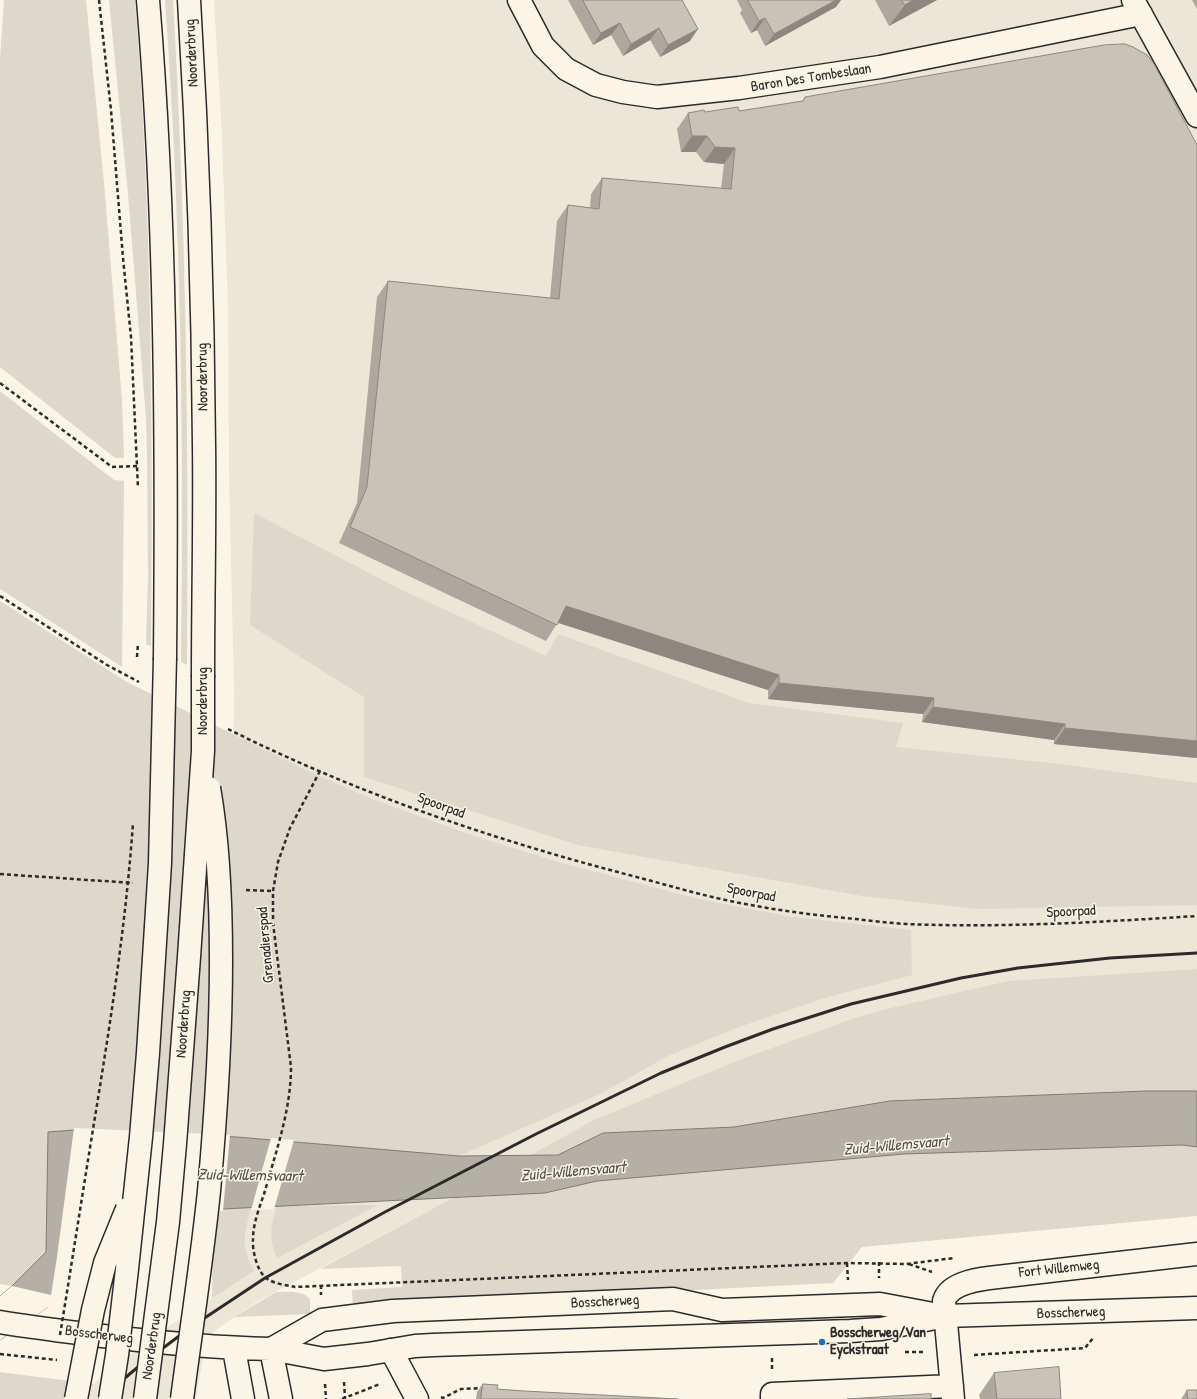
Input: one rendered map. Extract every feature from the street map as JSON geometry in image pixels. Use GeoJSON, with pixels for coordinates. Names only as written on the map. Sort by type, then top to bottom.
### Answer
{"type":"FeatureCollection","features":[{"type":"Feature","properties":{"kind":"main road"},"geometry":{"type":"LineString","coordinates":[[110,1399],[117,1355],[136,1187],[148,1053],[160,863],[165,658],[165,322],[157,137],[148,0]]}},
{"type":"Feature","properties":{"kind":"main road","name":"Noorderbrug"},"geometry":{"type":"LineString","coordinates":[[145,1399],[168,1222],[174,1160],[203,751],[204,445],[201,283],[198,175],[189,0]]}},
{"type":"Feature","properties":{"kind":"main road","name":"Baron Des Tombeslaan"},"geometry":{"type":"LineString","coordinates":[[519,0],[543,46],[566,70],[596,85],[623,92],[657,97],[739,88],[880,67],[1137,7]]}},
{"type":"Feature","properties":{"kind":"main road"},"geometry":{"type":"LineString","coordinates":[[1137,7],[1197,116]]}},
{"type":"Feature","properties":{"kind":"main road"},"geometry":{"type":"LineString","coordinates":[[182,1399],[208,1192],[216,1099],[221,1010],[221,893],[213,811],[203,751]]}},
{"type":"Feature","properties":{"kind":"main road"},"geometry":{"type":"LineString","coordinates":[[76,1399],[93,1310],[105,1263],[112,1242],[136,1187]]}},
{"type":"Feature","properties":{"kind":"main road","name":"Fort Willemweg"},"geometry":{"type":"LineString","coordinates":[[953,1393],[944,1301],[950,1291],[978,1279],[1197,1254]]}},
{"type":"Feature","properties":{"kind":"main road","name":"Bosscherweg"},"geometry":{"type":"LineString","coordinates":[[271,1349],[322,1320],[401,1311],[673,1298],[722,1310],[880,1304],[945,1316]]}},
{"type":"Feature","properties":{"kind":"main road","name":"Bosscherweg"},"geometry":{"type":"LineString","coordinates":[[0,1322],[132,1340],[234,1348],[271,1349],[324,1359],[433,1345],[873,1330],[945,1316],[1197,1308]]}},
{"type":"Feature","properties":{"kind":"main road"},"geometry":{"type":"LineString","coordinates":[[234,1348],[243,1399]]}},
{"type":"Feature","properties":{"kind":"main road"},"geometry":{"type":"LineString","coordinates":[[271,1349],[281,1399]]}},
{"type":"Feature","properties":{"kind":"main road"},"geometry":{"type":"LineString","coordinates":[[391,1350],[404,1376],[427,1398]]}},
{"type":"Feature","properties":{"kind":"main road"},"geometry":{"type":"LineString","coordinates":[[772,1397],[953,1393]]}},
{"type":"Feature","properties":{"kind":"path"},"geometry":{"type":"LineString","coordinates":[[0,383],[112,467],[137,466],[131,337],[123,258],[112,110],[99,0]]}},
{"type":"Feature","properties":{"kind":"path"},"geometry":{"type":"LineString","coordinates":[[137,658],[138,643]]}},
{"type":"Feature","properties":{"kind":"path"},"geometry":{"type":"LineString","coordinates":[[137,674],[137,689]]}},
{"type":"Feature","properties":{"kind":"path","name":"Spoorpad"},"geometry":{"type":"LineString","coordinates":[[320,771],[395,801],[511,842],[568,859],[721,899],[773,909],[904,924],[1034,924],[1197,916]]}},
{"type":"Feature","properties":{"kind":"path","name":"Grenadierspad"},"geometry":{"type":"LineString","coordinates":[[320,771],[290,828],[278,862],[274,891],[273,923],[291,1067],[291,1086],[283,1125],[258,1214],[253,1238],[256,1261],[265,1278],[279,1284],[295,1287],[847,1263],[906,1264]]}},
{"type":"Feature","properties":{"kind":"path"},"geometry":{"type":"LineString","coordinates":[[59,1338],[109,1032],[130,872],[134,817]]}},
{"type":"Feature","properties":{"kind":"path"},"geometry":{"type":"LineString","coordinates":[[904,1352],[949,1352],[971,1355],[1085,1348],[1096,1334]]}},
{"type":"Feature","properties":{"kind":"path"},"geometry":{"type":"LineString","coordinates":[[56,1361],[57,1353]]}},
{"type":"Feature","properties":{"kind":"path"},"geometry":{"type":"LineString","coordinates":[[342,1399],[404,1376]]}},
{"type":"Feature","properties":{"kind":"path"},"geometry":{"type":"LineString","coordinates":[[427,1398],[443,1398],[461,1388],[483,1389]]}},
{"type":"Feature","properties":{"kind":"shaded area"},"geometry":{"type":"Polygon","coordinates":[[[4,0],[86,0],[104,183],[122,400],[124,458],[115,458],[0,367],[0,60],[4,0]]]}},
{"type":"Feature","properties":{"kind":"shaded area"},"geometry":{"type":"Polygon","coordinates":[[[109,0],[135,0],[141,81],[150,323],[152,484],[151,646],[146,644],[148,577],[146,418],[128,194],[109,0]]]}},
{"type":"Feature","properties":{"kind":"shaded area"},"geometry":{"type":"Polygon","coordinates":[[[165,0],[173,0],[184,249],[187,415],[187,665],[181,662],[182,496],[178,248],[175,165],[165,0]]]}},
{"type":"Feature","properties":{"kind":"shaded area"},"geometry":{"type":"Polygon","coordinates":[[[214,0],[1197,0],[1197,1141],[432,1209],[258,1301],[196,1345],[204,1352],[196,1399],[75,1399],[144,1343],[212,1298],[223,1214],[233,814],[234,690],[229,472],[228,308],[222,137],[214,0]]]}},
{"type":"Feature","properties":{"kind":"shaded area"},"geometry":{"type":"Polygon","coordinates":[[[0,391],[114,480],[124,481],[122,667],[0,589],[0,391]]]}},
{"type":"Feature","properties":{"kind":"shaded area"},"geometry":{"type":"Polygon","coordinates":[[[254,513],[402,590],[546,656],[558,634],[749,703],[903,723],[896,747],[1061,764],[1197,783],[1197,905],[977,909],[862,896],[578,845],[364,777],[364,697],[250,625],[254,513]]]}},
{"type":"Feature","properties":{"kind":"shaded area"},"geometry":{"type":"Polygon","coordinates":[[[0,601],[127,682],[308,771],[370,798],[468,834],[562,863],[703,900],[787,916],[911,930],[912,975],[828,997],[742,1026],[670,1055],[600,1094],[459,1156],[237,1137],[48,1132],[46,1252],[12,1286],[0,1284],[0,601]]]}},
{"type":"Feature","properties":{"kind":"shaded area"},"geometry":{"type":"Polygon","coordinates":[[[1197,969],[1197,1091],[1147,1091],[890,1101],[734,1127],[603,1133],[558,1155],[531,1155],[594,1120],[742,1059],[855,1018],[895,1007],[1008,981],[1197,969]]]}},
{"type":"Feature","properties":{"kind":"shaded area"},"geometry":{"type":"Polygon","coordinates":[[[1183,1145],[1197,1147],[1197,1216],[862,1247],[833,1283],[402,1305],[353,1309],[352,1290],[402,1287],[401,1266],[320,1269],[453,1198],[545,1193],[597,1181],[904,1154],[1183,1145]]]}},
{"type":"Feature","properties":{"kind":"shaded area"},"geometry":{"type":"Polygon","coordinates":[[[378,1205],[277,1258],[272,1244],[271,1232],[277,1206],[378,1205]]]}},
{"type":"Feature","properties":{"kind":"shaded area"},"geometry":{"type":"Polygon","coordinates":[[[251,1208],[245,1233],[245,1247],[254,1271],[212,1298],[213,1211],[223,1209],[251,1208]]]}},
{"type":"Feature","properties":{"kind":"shaded area"},"geometry":{"type":"Polygon","coordinates":[[[276,1292],[294,1292],[307,1296],[310,1299],[310,1314],[234,1317],[276,1292]]]}},
{"type":"Feature","properties":{"kind":"shaded area"},"geometry":{"type":"Polygon","coordinates":[[[0,1372],[94,1384],[75,1399],[0,1399],[0,1372]]]}},
{"type":"Feature","properties":{"kind":"water","name":"Zuid-Willemsvaart"},"geometry":{"type":"Polygon","coordinates":[[[1147,1091],[1197,1091],[1197,1147],[1183,1145],[904,1154],[597,1181],[545,1193],[223,1209],[205,1213],[62,1297],[0,1340],[0,1296],[46,1252],[48,1132],[74,1130],[237,1137],[459,1156],[558,1155],[603,1133],[734,1127],[890,1101],[1147,1091]]]}},
{"type":"Feature","properties":{"kind":"pier"},"geometry":{"type":"Polygon","coordinates":[[[74,1128],[230,1135],[223,1211],[205,1215],[48,1309],[48,1307],[0,1340],[0,1296],[12,1286],[51,1295],[74,1128]]]}},
{"type":"Feature","properties":{"kind":"pier"},"geometry":{"type":"Polygon","coordinates":[[[271,1138],[294,1140],[274,1209],[251,1210],[271,1138]]]}},
{"type":"Feature","properties":{"kind":"building"},"geometry":{"type":"Polygon","coordinates":[[[583,0],[682,0],[698,29],[668,45],[659,28],[631,44],[620,23],[601,33],[583,0]]]}},
{"type":"Feature","properties":{"kind":"building"},"geometry":{"type":"Polygon","coordinates":[[[836,0],[774,34],[765,18],[759,21],[748,1],[836,0]]]}},
{"type":"Feature","properties":{"kind":"building"},"geometry":{"type":"Polygon","coordinates":[[[902,0],[913,0],[905,5],[902,0]]]}},
{"type":"Feature","properties":{"kind":"building"},"geometry":{"type":"Polygon","coordinates":[[[1125,44],[1147,55],[1154,64],[1197,145],[1197,741],[1065,728],[1065,724],[933,707],[934,698],[779,683],[779,675],[566,606],[557,625],[350,527],[367,487],[388,281],[559,299],[568,205],[599,209],[602,178],[731,189],[735,148],[715,147],[707,136],[692,136],[688,113],[738,107],[739,111],[803,101],[805,97],[1104,45],[1125,44]]]}},
{"type":"Feature","properties":{"kind":"building"},"geometry":{"type":"Polygon","coordinates":[[[1059,1367],[1061,1399],[997,1399],[994,1373],[1059,1367]]]}},
{"type":"Feature","properties":{"kind":"building"},"geometry":{"type":"Polygon","coordinates":[[[483,1384],[498,1385],[497,1389],[678,1399],[481,1399],[483,1384]]]}},
{"type":"Feature","properties":{"kind":"building"},"geometry":{"type":"Polygon","coordinates":[[[1187,1390],[1197,1390],[1197,1399],[1188,1399],[1187,1390]]]}},
{"type":"Feature","properties":{"kind":"building"},"geometry":{"type":"Polygon","coordinates":[[[931,1394],[931,1399],[847,1399],[931,1394]]]}},
{"type":"Feature","properties":{"kind":"railway"},"geometry":{"type":"LineString","coordinates":[[100,1399],[138,1367],[191,1327],[265,1278],[385,1212],[536,1134],[661,1073],[773,1029],[851,1004],[961,978],[1018,968],[1110,958],[1197,953]]}},
{"type":"Feature","properties":{"kind":"place","name":"Bosscherweg/Van Eyckstraat"},"geometry":{"type":"Point","coordinates":[822,1342]}}]}
